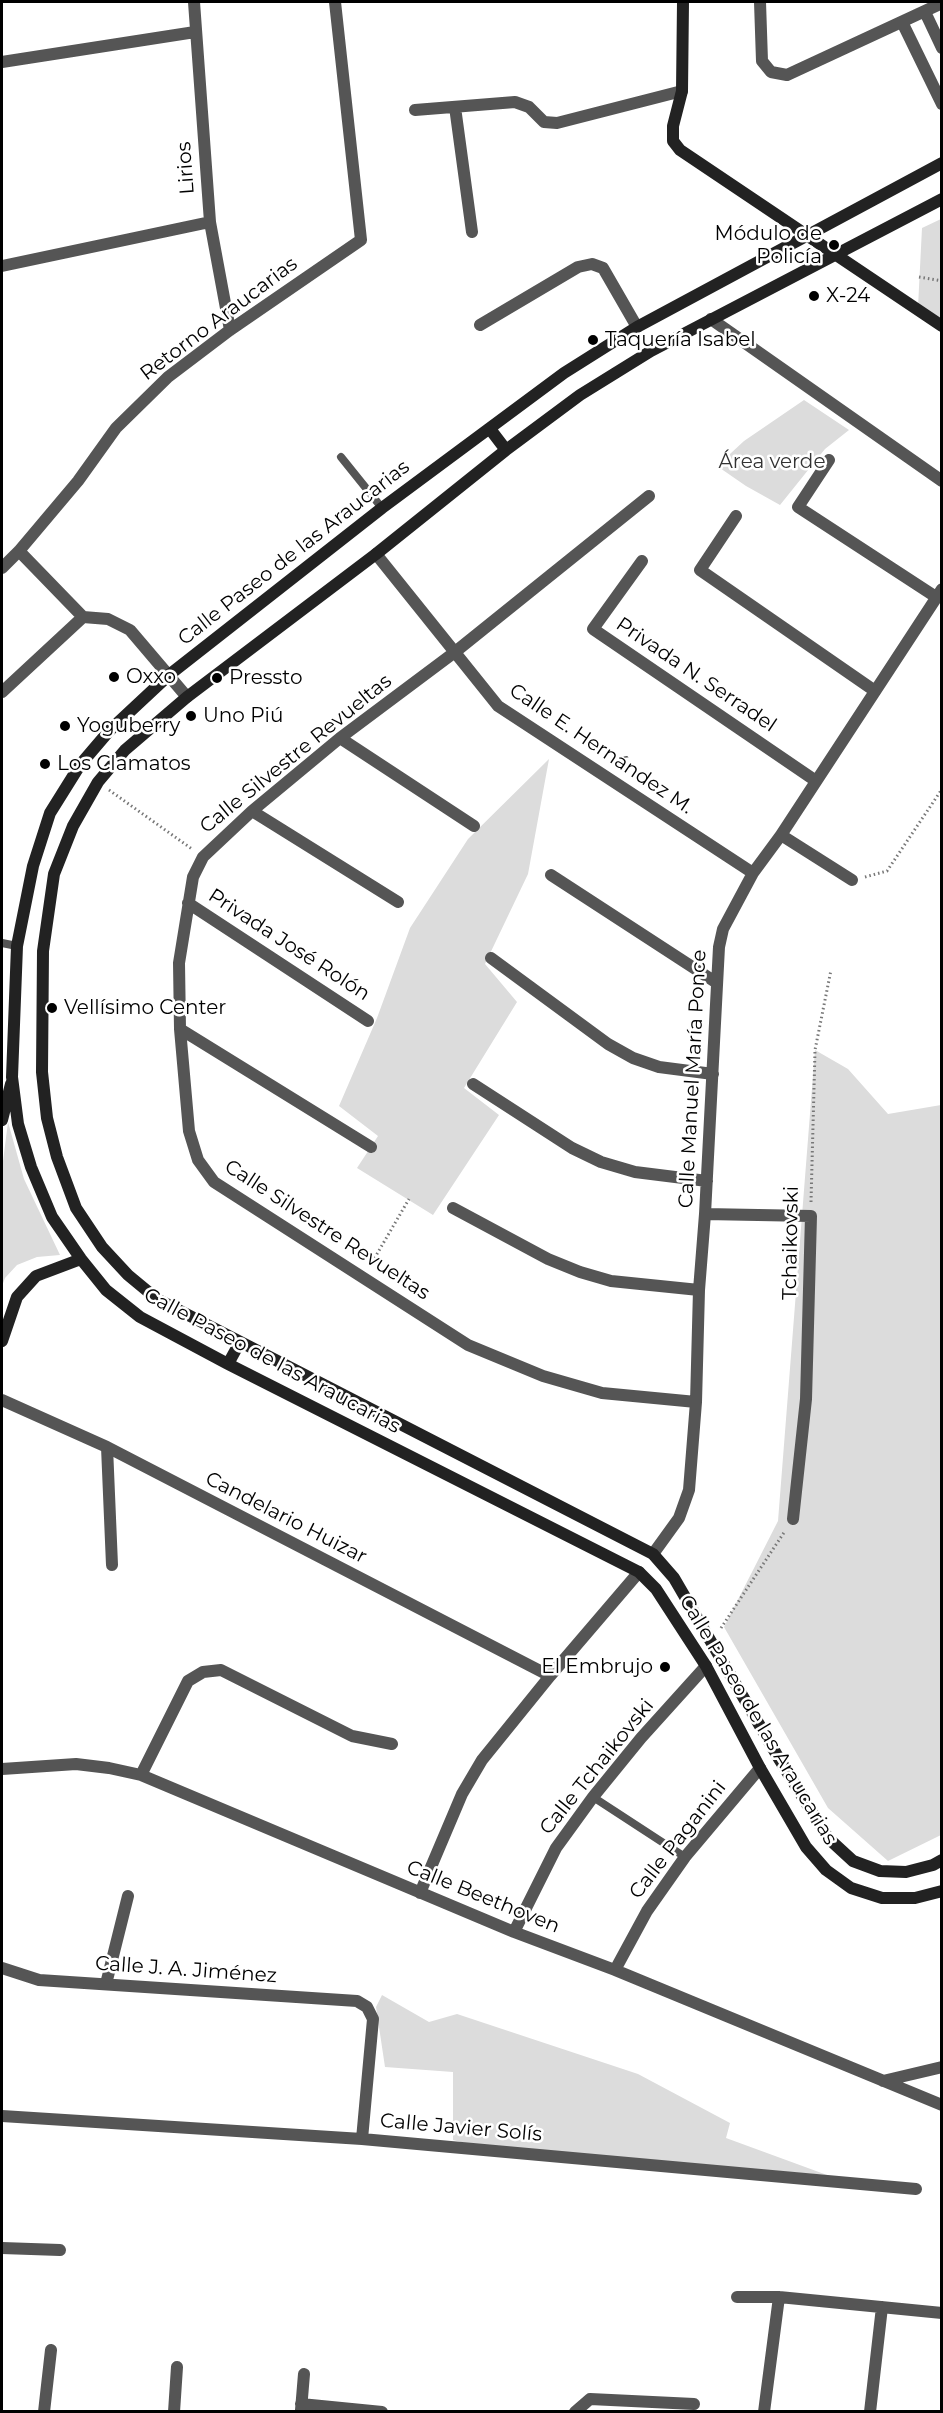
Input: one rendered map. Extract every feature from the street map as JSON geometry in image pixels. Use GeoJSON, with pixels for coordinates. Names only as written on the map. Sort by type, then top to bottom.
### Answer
{"type":"FeatureCollection","features":[{"type":"Feature","properties":{"kind":"main road"},"geometry":{"type":"LineString","coordinates":[[683,2],[682,91],[673,126],[673,141],[680,150],[942,326]]}},
{"type":"Feature","properties":{"kind":"main road","name":"Calle Paseo de las Araucarias"},"geometry":{"type":"LineString","coordinates":[[942,163],[637,327],[564,373],[382,507],[169,675],[109,730],[80,765],[50,813],[33,866],[17,946],[12,1077],[18,1124],[31,1167],[52,1217],[81,1260],[106,1290],[141,1317],[228,1364],[639,1572],[656,1589],[706,1666],[760,1768],[806,1847],[826,1870],[851,1888],[882,1898],[915,1898],[942,1891]]}},
{"type":"Feature","properties":{"kind":"main road","name":"Calle Paseo de las Araucarias"},"geometry":{"type":"LineString","coordinates":[[942,199],[651,351],[580,394],[376,554],[187,697],[125,750],[98,782],[73,826],[54,874],[43,951],[42,1072],[47,1118],[57,1157],[76,1208],[102,1247],[128,1275],[157,1299],[653,1554],[674,1578],[828,1838],[853,1861],[880,1871],[906,1872],[933,1865],[942,1860]]}},
{"type":"Feature","properties":{"kind":"main road"},"geometry":{"type":"LineString","coordinates":[[490,429],[506,450]]}},
{"type":"Feature","properties":{"kind":"main road"},"geometry":{"type":"LineString","coordinates":[[2,1119],[12,1077]]}},
{"type":"Feature","properties":{"kind":"main road"},"geometry":{"type":"LineString","coordinates":[[2,1341],[17,1297],[36,1276],[81,1260]]}},
{"type":"Feature","properties":{"kind":"main road"},"geometry":{"type":"LineString","coordinates":[[228,1364],[240,1342]]}},
{"type":"Feature","properties":{"kind":"street","name":"Lirios"},"geometry":{"type":"LineString","coordinates":[[194,2],[210,222],[230,330]]}},
{"type":"Feature","properties":{"kind":"street","name":"Retorno Araucarias"},"geometry":{"type":"LineString","coordinates":[[2,568],[78,481],[116,428],[168,377],[230,330],[361,240],[335,2]]}},
{"type":"Feature","properties":{"kind":"street"},"geometry":{"type":"LineString","coordinates":[[760,2],[762,61],[771,72],[787,75],[942,3]]}},
{"type":"Feature","properties":{"kind":"street"},"geometry":{"type":"LineString","coordinates":[[925,12],[942,48]]}},
{"type":"Feature","properties":{"kind":"street"},"geometry":{"type":"LineString","coordinates":[[902,22],[942,104]]}},
{"type":"Feature","properties":{"kind":"street"},"geometry":{"type":"LineString","coordinates":[[2,62],[195,32]]}},
{"type":"Feature","properties":{"kind":"street"},"geometry":{"type":"LineString","coordinates":[[415,110],[515,102],[529,107],[544,122],[557,123],[682,91]]}},
{"type":"Feature","properties":{"kind":"street"},"geometry":{"type":"LineString","coordinates":[[455,106],[472,232]]}},
{"type":"Feature","properties":{"kind":"street"},"geometry":{"type":"LineString","coordinates":[[2,266],[210,222]]}},
{"type":"Feature","properties":{"kind":"street"},"geometry":{"type":"LineString","coordinates":[[480,325],[579,267],[592,264],[603,268],[637,327]]}},
{"type":"Feature","properties":{"kind":"street"},"geometry":{"type":"LineString","coordinates":[[711,319],[942,481]]}},
{"type":"Feature","properties":{"kind":"street"},"geometry":{"type":"LineString","coordinates":[[829,460],[798,507],[939,593]]}},
{"type":"Feature","properties":{"kind":"street","name":"Calle Silvestre Revueltas"},"geometry":{"type":"LineString","coordinates":[[649,496],[455,652],[340,738],[252,811],[203,857],[193,877],[179,963],[180,1029],[189,1131],[198,1160],[214,1182],[468,1345],[543,1376],[602,1393],[696,1402]]}},
{"type":"Feature","properties":{"kind":"street"},"geometry":{"type":"LineString","coordinates":[[736,516],[700,570],[875,691]]}},
{"type":"Feature","properties":{"kind":"street"},"geometry":{"type":"LineString","coordinates":[[19,551],[83,617],[108,619],[129,630],[187,697]]}},
{"type":"Feature","properties":{"kind":"street","name":"Calle E. Hernández M."},"geometry":{"type":"LineString","coordinates":[[376,554],[498,706],[753,873]]}},
{"type":"Feature","properties":{"kind":"street","name":"Privada N. Serradel"},"geometry":{"type":"LineString","coordinates":[[642,561],[593,629],[816,781]]}},
{"type":"Feature","properties":{"kind":"street","name":"Calle Manuel María Ponce"},"geometry":{"type":"LineString","coordinates":[[653,1554],[679,1518],[689,1490],[696,1402],[699,1290],[719,947],[723,929],[753,873],[781,835],[939,593]]}},
{"type":"Feature","properties":{"kind":"street"},"geometry":{"type":"LineString","coordinates":[[2,692],[83,617]]}},
{"type":"Feature","properties":{"kind":"street"},"geometry":{"type":"LineString","coordinates":[[340,738],[474,826]]}},
{"type":"Feature","properties":{"kind":"street"},"geometry":{"type":"LineString","coordinates":[[252,811],[398,902]]}},
{"type":"Feature","properties":{"kind":"street"},"geometry":{"type":"LineString","coordinates":[[781,835],[852,880]]}},
{"type":"Feature","properties":{"kind":"street"},"geometry":{"type":"LineString","coordinates":[[551,875],[717,982]]}},
{"type":"Feature","properties":{"kind":"street","name":"Privada José Rolón"},"geometry":{"type":"LineString","coordinates":[[189,903],[368,1021]]}},
{"type":"Feature","properties":{"kind":"street"},"geometry":{"type":"LineString","coordinates":[[491,958],[608,1044],[633,1058],[659,1067],[713,1074]]}},
{"type":"Feature","properties":{"kind":"street"},"geometry":{"type":"LineString","coordinates":[[180,1029],[371,1147]]}},
{"type":"Feature","properties":{"kind":"street"},"geometry":{"type":"LineString","coordinates":[[473,1084],[572,1148],[601,1162],[635,1172],[707,1181]]}},
{"type":"Feature","properties":{"kind":"street"},"geometry":{"type":"LineString","coordinates":[[453,1208],[548,1259],[580,1272],[611,1281],[699,1290]]}},
{"type":"Feature","properties":{"kind":"street"},"geometry":{"type":"LineString","coordinates":[[705,1214],[811,1216]]}},
{"type":"Feature","properties":{"kind":"street","name":"Tchaikovski"},"geometry":{"type":"LineString","coordinates":[[793,1519],[807,1399],[811,1216]]}},
{"type":"Feature","properties":{"kind":"street","name":"Candelario Huizar"},"geometry":{"type":"LineString","coordinates":[[2,1400],[107,1448],[550,1676]]}},
{"type":"Feature","properties":{"kind":"street"},"geometry":{"type":"LineString","coordinates":[[107,1448],[112,1565]]}},
{"type":"Feature","properties":{"kind":"street"},"geometry":{"type":"LineString","coordinates":[[420,1893],[462,1794],[477,1769],[550,1676],[639,1572]]}},
{"type":"Feature","properties":{"kind":"street","name":"Calle Tchaikovski"},"geometry":{"type":"LineString","coordinates":[[514,1932],[556,1848],[593,1797],[641,1738],[706,1666]]}},
{"type":"Feature","properties":{"kind":"street"},"geometry":{"type":"LineString","coordinates":[[141,1775],[188,1681],[203,1672],[221,1670],[352,1736],[392,1744]]}},
{"type":"Feature","properties":{"kind":"street","name":"Calle Beethoven"},"geometry":{"type":"LineString","coordinates":[[2,1768],[76,1764],[141,1775],[514,1932],[615,1970],[942,2105]]}},
{"type":"Feature","properties":{"kind":"street","name":"Calle Paganini"},"geometry":{"type":"LineString","coordinates":[[615,1970],[646,1911],[685,1857],[760,1768]]}},
{"type":"Feature","properties":{"kind":"street"},"geometry":{"type":"LineString","coordinates":[[106,1984],[128,1896]]}},
{"type":"Feature","properties":{"kind":"street","name":"Calle J. A. Jiménez"},"geometry":{"type":"LineString","coordinates":[[2,1968],[39,1980],[357,2001],[368,2007],[373,2019],[362,2139]]}},
{"type":"Feature","properties":{"kind":"street"},"geometry":{"type":"LineString","coordinates":[[884,2081],[942,2067]]}},
{"type":"Feature","properties":{"kind":"street","name":"Calle Javier Solís"},"geometry":{"type":"LineString","coordinates":[[2,2116],[362,2139],[916,2189]]}},
{"type":"Feature","properties":{"kind":"street"},"geometry":{"type":"LineString","coordinates":[[2,2248],[60,2250]]}},
{"type":"Feature","properties":{"kind":"street"},"geometry":{"type":"LineString","coordinates":[[736,2296],[779,2297],[942,2313]]}},
{"type":"Feature","properties":{"kind":"street"},"geometry":{"type":"LineString","coordinates":[[764,2412],[779,2297]]}},
{"type":"Feature","properties":{"kind":"street"},"geometry":{"type":"LineString","coordinates":[[870,2412],[882,2307]]}},
{"type":"Feature","properties":{"kind":"street"},"geometry":{"type":"LineString","coordinates":[[44,2412],[51,2350]]}},
{"type":"Feature","properties":{"kind":"street"},"geometry":{"type":"LineString","coordinates":[[174,2412],[177,2367]]}},
{"type":"Feature","properties":{"kind":"street"},"geometry":{"type":"LineString","coordinates":[[304,2374],[301,2408],[382,2412]]}},
{"type":"Feature","properties":{"kind":"street"},"geometry":{"type":"LineString","coordinates":[[575,2412],[590,2399],[694,2404]]}},
{"type":"Feature","properties":{"kind":"lane"},"geometry":{"type":"LineString","coordinates":[[341,458],[382,507]]}},
{"type":"Feature","properties":{"kind":"lane"},"geometry":{"type":"LineString","coordinates":[[2,943],[17,946]]}},
{"type":"Feature","properties":{"kind":"lane"},"geometry":{"type":"LineString","coordinates":[[593,1797],[685,1857]]}},
{"type":"Feature","properties":{"kind":"path"},"geometry":{"type":"LineString","coordinates":[[919,277],[942,281]]}},
{"type":"Feature","properties":{"kind":"path"},"geometry":{"type":"LineString","coordinates":[[98,782],[203,857]]}},
{"type":"Feature","properties":{"kind":"path"},"geometry":{"type":"LineString","coordinates":[[852,880],[887,871],[942,789]]}},
{"type":"Feature","properties":{"kind":"path","name":"Tchaikovski"},"geometry":{"type":"LineString","coordinates":[[811,1216],[815,1050],[831,970]]}},
{"type":"Feature","properties":{"kind":"path"},"geometry":{"type":"LineString","coordinates":[[363,1278],[409,1199]]}},
{"type":"Feature","properties":{"kind":"path"},"geometry":{"type":"LineString","coordinates":[[712,1642],[793,1519]]}},
{"type":"Feature","properties":{"kind":"green space"},"geometry":{"type":"Polygon","coordinates":[[[941,219],[941,323],[918,307],[922,228],[941,219]]]}},
{"type":"Feature","properties":{"kind":"green space","name":"Área verde"},"geometry":{"type":"Polygon","coordinates":[[[804,400],[849,430],[825,449],[780,505],[717,466],[744,441],[804,400]]]}},
{"type":"Feature","properties":{"kind":"green space"},"geometry":{"type":"Polygon","coordinates":[[[549,759],[528,874],[485,964],[517,1002],[464,1088],[499,1115],[433,1215],[357,1168],[378,1136],[339,1106],[377,1018],[410,928],[468,839],[549,759]]]}},
{"type":"Feature","properties":{"kind":"green space"},"geometry":{"type":"Polygon","coordinates":[[[815,1050],[848,1069],[888,1114],[941,1105],[941,1835],[888,1861],[828,1808],[724,1627],[778,1521],[815,1050]]]}},
{"type":"Feature","properties":{"kind":"green space"},"geometry":{"type":"Polygon","coordinates":[[[8,1122],[24,1179],[60,1255],[37,1257],[17,1265],[5,1278],[2,1286],[2,1169],[8,1122]]]}},
{"type":"Feature","properties":{"kind":"green space"},"geometry":{"type":"Polygon","coordinates":[[[382,1995],[429,2022],[457,2014],[638,2074],[730,2123],[726,2138],[827,2175],[493,2150],[453,2140],[453,2072],[385,2067],[376,2007],[382,1995]]]}},
{"type":"Feature","properties":{"kind":"place","name":"Módulo de Policía"},"geometry":{"type":"Point","coordinates":[834,245]}},
{"type":"Feature","properties":{"kind":"place","name":"X-24"},"geometry":{"type":"Point","coordinates":[814,296]}},
{"type":"Feature","properties":{"kind":"place","name":"Taquería Isabel"},"geometry":{"type":"Point","coordinates":[593,340]}},
{"type":"Feature","properties":{"kind":"place","name":"Oxxo"},"geometry":{"type":"Point","coordinates":[114,677]}},
{"type":"Feature","properties":{"kind":"place","name":"Pressto"},"geometry":{"type":"Point","coordinates":[217,678]}},
{"type":"Feature","properties":{"kind":"place","name":"Uno Piú"},"geometry":{"type":"Point","coordinates":[191,716]}},
{"type":"Feature","properties":{"kind":"place","name":"Yoguberry"},"geometry":{"type":"Point","coordinates":[65,726]}},
{"type":"Feature","properties":{"kind":"place","name":"Los Clamatos"},"geometry":{"type":"Point","coordinates":[45,764]}},
{"type":"Feature","properties":{"kind":"place","name":"Vellísimo Center"},"geometry":{"type":"Point","coordinates":[52,1008]}},
{"type":"Feature","properties":{"kind":"place","name":"El Embrujo"},"geometry":{"type":"Point","coordinates":[665,1667]}}]}
